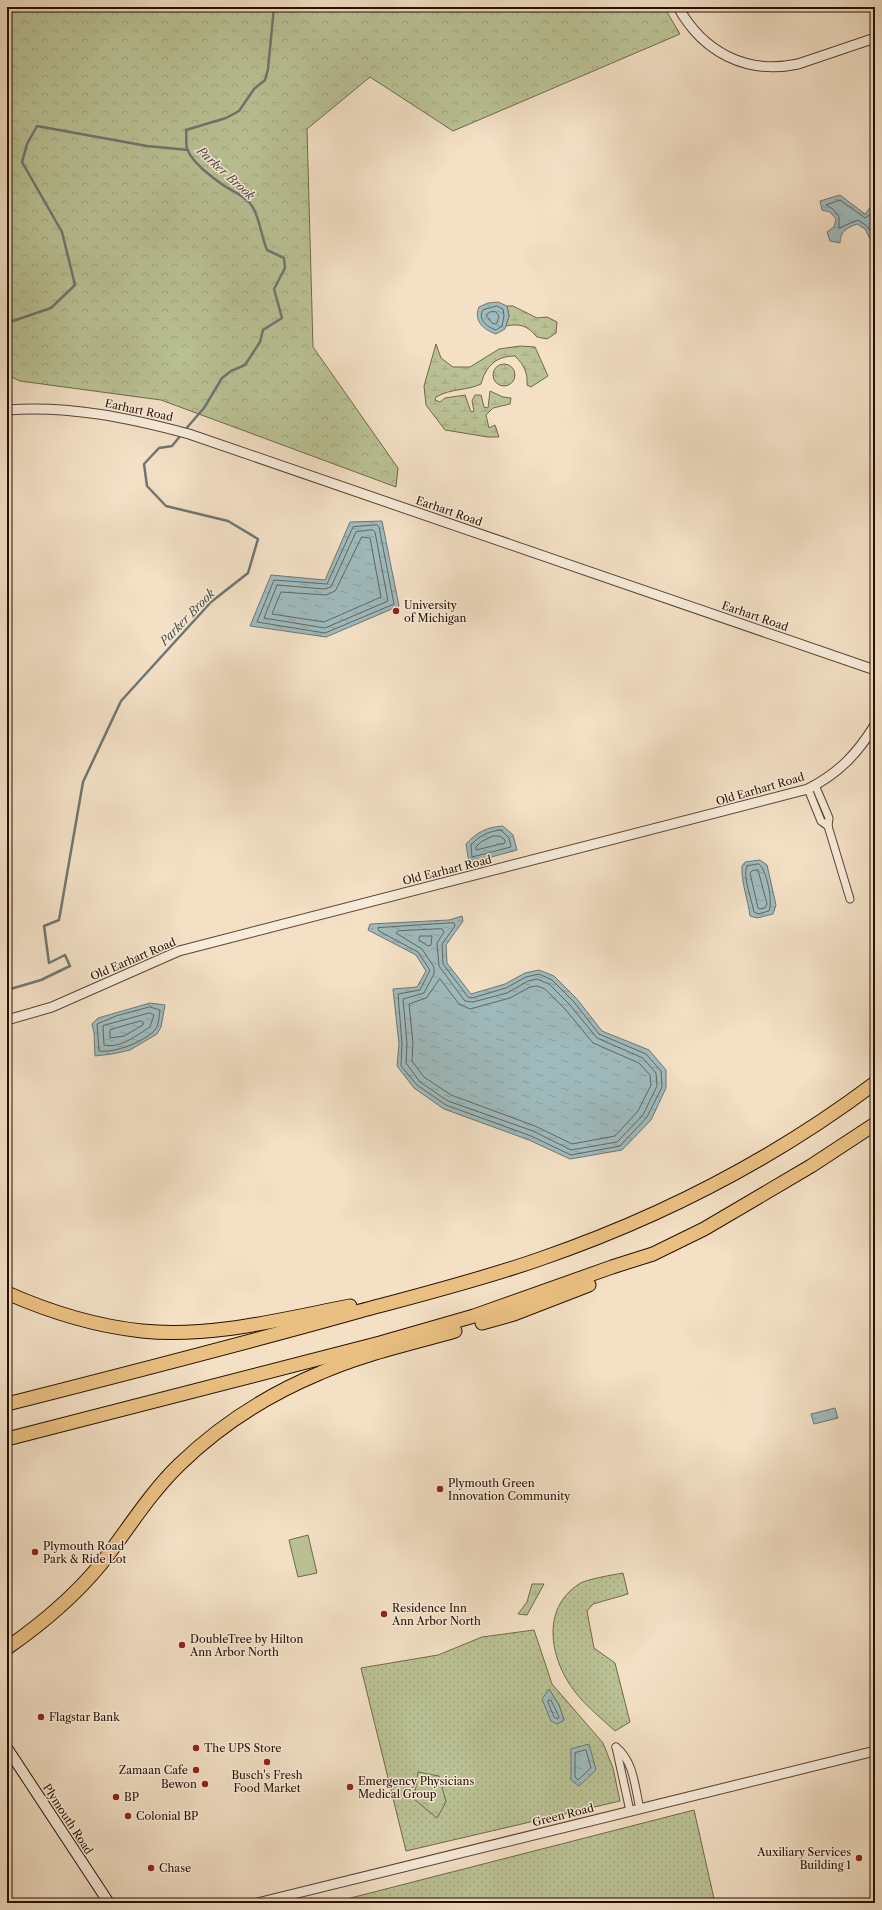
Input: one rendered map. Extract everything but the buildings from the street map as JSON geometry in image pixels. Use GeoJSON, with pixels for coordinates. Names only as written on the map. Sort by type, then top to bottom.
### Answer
{"type":"FeatureCollection","features":[{"type":"Feature","properties":{"kind":"highway"},"geometry":{"type":"LineString","coordinates":[[7,1404],[281,1333],[539,1260],[632,1224],[733,1174],[821,1121],[875,1083]]}},
{"type":"Feature","properties":{"kind":"highway"},"geometry":{"type":"LineString","coordinates":[[7,1648],[65,1604],[101,1564],[150,1497],[179,1465],[210,1437],[266,1398],[320,1372],[514,1314],[599,1281],[704,1229],[811,1166],[875,1124]]}},
{"type":"Feature","properties":{"kind":"highway"},"geometry":{"type":"LineString","coordinates":[[7,1439],[380,1343],[474,1316],[653,1254]]}},
{"type":"Feature","properties":{"kind":"highway"},"geometry":{"type":"LineString","coordinates":[[7,1293],[38,1307],[93,1323],[143,1331],[180,1331],[219,1329],[283,1319],[444,1288]]}},
{"type":"Feature","properties":{"kind":"main road","name":"Plymouth Road"},"geometry":{"type":"LineString","coordinates":[[7,1748],[109,1903]]}},
{"type":"Feature","properties":{"kind":"street"},"geometry":{"type":"LineString","coordinates":[[678,7],[693,31],[713,48],[726,56],[745,63],[763,66],[785,67],[811,60],[875,38]]}},
{"type":"Feature","properties":{"kind":"street","name":"Earhart Road"},"geometry":{"type":"LineString","coordinates":[[7,410],[41,409],[80,412],[156,425],[189,434],[875,670]]}},
{"type":"Feature","properties":{"kind":"street","name":"Old Earhart Road"},"geometry":{"type":"LineString","coordinates":[[7,1020],[52,1007],[180,951],[812,787],[844,766],[862,745],[875,725]]}},
{"type":"Feature","properties":{"kind":"street"},"geometry":{"type":"LineString","coordinates":[[812,787],[829,818],[828,826],[836,846],[850,899]]}},
{"type":"Feature","properties":{"kind":"street"},"geometry":{"type":"LineString","coordinates":[[630,1811],[616,1747],[623,1752],[628,1761],[640,1809]]}},
{"type":"Feature","properties":{"kind":"street","name":"Green Road"},"geometry":{"type":"LineString","coordinates":[[257,1903],[875,1751]]}},
{"type":"Feature","properties":{"kind":"green space"},"geometry":{"type":"Polygon","coordinates":[[[7,7],[664,7],[680,34],[453,131],[370,77],[307,129],[313,347],[398,468],[396,487],[161,400],[20,381],[7,375],[7,7]]]}},
{"type":"Feature","properties":{"kind":"green space"},"geometry":{"type":"Polygon","coordinates":[[[507,306],[513,306],[537,318],[547,317],[557,322],[556,333],[547,339],[537,337],[530,330],[520,325],[506,326],[509,316],[507,306]]]}},
{"type":"Feature","properties":{"kind":"green space"},"geometry":{"type":"Polygon","coordinates":[[[436,344],[441,358],[453,367],[470,367],[499,349],[520,346],[535,347],[548,376],[531,387],[527,385],[525,369],[515,356],[508,356],[497,360],[489,367],[481,384],[442,394],[436,397],[435,400],[440,402],[445,398],[465,395],[471,412],[474,411],[472,401],[475,395],[481,395],[484,407],[488,408],[490,391],[503,397],[511,398],[510,404],[493,408],[486,415],[489,428],[495,425],[499,437],[488,437],[445,430],[426,405],[424,386],[436,344]]]}},
{"type":"Feature","properties":{"kind":"green space"},"geometry":{"type":"Polygon","coordinates":[[[504,364],[512,367],[515,375],[512,383],[504,386],[496,383],[493,375],[496,367],[504,364]]]}},
{"type":"Feature","properties":{"kind":"green space"},"geometry":{"type":"Polygon","coordinates":[[[308,1535],[317,1573],[298,1577],[289,1540],[308,1535]]]}},
{"type":"Feature","properties":{"kind":"green space"},"geometry":{"type":"Polygon","coordinates":[[[623,1573],[628,1594],[593,1604],[587,1611],[594,1648],[615,1663],[630,1722],[615,1731],[585,1703],[567,1680],[560,1667],[555,1652],[553,1637],[554,1622],[558,1608],[566,1595],[582,1582],[623,1573]]]}},
{"type":"Feature","properties":{"kind":"green space"},"geometry":{"type":"Polygon","coordinates":[[[532,1584],[544,1584],[527,1615],[518,1614],[527,1602],[532,1584]]]}},
{"type":"Feature","properties":{"kind":"green space"},"geometry":{"type":"Polygon","coordinates":[[[534,1630],[552,1684],[603,1743],[613,1768],[620,1801],[406,1851],[361,1668],[438,1655],[482,1637],[534,1630]],[[549,1689],[557,1724],[564,1720],[559,1705],[549,1689]]]}},
{"type":"Feature","properties":{"kind":"green space"},"geometry":{"type":"Polygon","coordinates":[[[418,1772],[439,1776],[446,1802],[437,1818],[414,1799],[418,1772]]]}},
{"type":"Feature","properties":{"kind":"green space"},"geometry":{"type":"Polygon","coordinates":[[[694,1810],[715,1903],[331,1903],[694,1810]]]}},
{"type":"Feature","properties":{"kind":"water"},"geometry":{"type":"Polygon","coordinates":[[[840,195],[865,214],[875,201],[875,235],[870,239],[865,229],[857,224],[845,230],[841,236],[840,243],[830,241],[827,232],[834,227],[836,219],[830,212],[822,210],[820,201],[840,195]]]}},
{"type":"Feature","properties":{"kind":"water"},"geometry":{"type":"Polygon","coordinates":[[[498,302],[507,306],[509,316],[505,329],[496,334],[487,330],[477,317],[479,307],[488,303],[498,302]]]}},
{"type":"Feature","properties":{"kind":"water"},"geometry":{"type":"Polygon","coordinates":[[[382,521],[399,606],[326,637],[250,626],[271,575],[325,580],[350,522],[382,521]]]}},
{"type":"Feature","properties":{"kind":"water"},"geometry":{"type":"Polygon","coordinates":[[[503,826],[513,835],[517,850],[469,863],[466,844],[474,836],[483,831],[503,826]]]}},
{"type":"Feature","properties":{"kind":"water"},"geometry":{"type":"Polygon","coordinates":[[[760,860],[767,865],[776,905],[773,914],[757,918],[750,916],[742,866],[745,862],[760,860]]]}},
{"type":"Feature","properties":{"kind":"water"},"geometry":{"type":"Polygon","coordinates":[[[462,916],[463,921],[446,945],[447,963],[471,994],[505,984],[525,973],[539,970],[554,976],[577,999],[602,1031],[649,1050],[666,1070],[666,1088],[651,1120],[622,1150],[570,1159],[529,1140],[444,1109],[414,1088],[397,1066],[399,1044],[393,989],[417,987],[426,971],[416,955],[368,930],[370,924],[449,920],[462,916]]]}},
{"type":"Feature","properties":{"kind":"water"},"geometry":{"type":"Polygon","coordinates":[[[150,1003],[165,1005],[161,1027],[157,1034],[130,1050],[95,1056],[92,1024],[98,1018],[150,1003]]]}},
{"type":"Feature","properties":{"kind":"water"},"geometry":{"type":"Polygon","coordinates":[[[835,1408],[838,1418],[814,1424],[811,1414],[835,1408]]]}},
{"type":"Feature","properties":{"kind":"water"},"geometry":{"type":"Polygon","coordinates":[[[549,1689],[559,1705],[564,1720],[557,1724],[551,1721],[542,1699],[549,1689]]]}},
{"type":"Feature","properties":{"kind":"water"},"geometry":{"type":"Polygon","coordinates":[[[589,1744],[596,1770],[579,1786],[571,1780],[571,1749],[589,1744]]]}},
{"type":"Feature","properties":{"kind":"waterway","name":"Parker Brook"},"geometry":{"type":"LineString","coordinates":[[184,431],[204,408],[222,378],[231,371],[245,365],[260,342],[263,330],[282,318],[274,289],[285,268],[284,258],[267,250],[258,218],[249,202],[223,185],[194,161],[187,149],[186,143],[186,130],[226,118],[239,111],[254,89],[265,80],[268,69],[274,7]]}},
{"type":"Feature","properties":{"kind":"waterway"},"geometry":{"type":"LineString","coordinates":[[7,323],[51,308],[75,285],[62,232],[22,162],[27,144],[37,126],[147,146],[188,150]]}},
{"type":"Feature","properties":{"kind":"waterway","name":"Parker Brook"},"geometry":{"type":"LineString","coordinates":[[7,990],[41,980],[70,966],[65,955],[49,963],[44,926],[59,920],[83,782],[121,701],[211,602],[248,573],[258,539],[228,521],[166,506],[147,486],[144,464],[159,448],[172,446],[181,435]]}},
{"type":"Feature","properties":{"kind":"place","name":"University of Michigan"},"geometry":{"type":"Point","coordinates":[396,611]}},
{"type":"Feature","properties":{"kind":"place","name":"Plymouth Green Innovation Community"},"geometry":{"type":"Point","coordinates":[440,1489]}},
{"type":"Feature","properties":{"kind":"place","name":"Plymouth Road Park & Ride Lot"},"geometry":{"type":"Point","coordinates":[35,1552]}},
{"type":"Feature","properties":{"kind":"place","name":"Residence Inn Ann Arbor North"},"geometry":{"type":"Point","coordinates":[384,1614]}},
{"type":"Feature","properties":{"kind":"place","name":"DoubleTree by Hilton Ann Arbor North"},"geometry":{"type":"Point","coordinates":[182,1645]}},
{"type":"Feature","properties":{"kind":"place","name":"Flagstar Bank"},"geometry":{"type":"Point","coordinates":[41,1717]}},
{"type":"Feature","properties":{"kind":"place","name":"The UPS Store"},"geometry":{"type":"Point","coordinates":[196,1748]}},
{"type":"Feature","properties":{"kind":"place","name":"Busch's Fresh Food Market"},"geometry":{"type":"Point","coordinates":[267,1762]}},
{"type":"Feature","properties":{"kind":"place","name":"Zamaan Cafe"},"geometry":{"type":"Point","coordinates":[196,1770]}},
{"type":"Feature","properties":{"kind":"place","name":"Bewon"},"geometry":{"type":"Point","coordinates":[205,1784]}},
{"type":"Feature","properties":{"kind":"place","name":"Emergency Physicians Medical Group"},"geometry":{"type":"Point","coordinates":[350,1787]}},
{"type":"Feature","properties":{"kind":"place","name":"BP"},"geometry":{"type":"Point","coordinates":[116,1797]}},
{"type":"Feature","properties":{"kind":"place","name":"Colonial BP"},"geometry":{"type":"Point","coordinates":[128,1816]}},
{"type":"Feature","properties":{"kind":"place","name":"Auxiliary Services Building 1"},"geometry":{"type":"Point","coordinates":[859,1858]}},
{"type":"Feature","properties":{"kind":"place","name":"Chase"},"geometry":{"type":"Point","coordinates":[151,1868]}}]}
